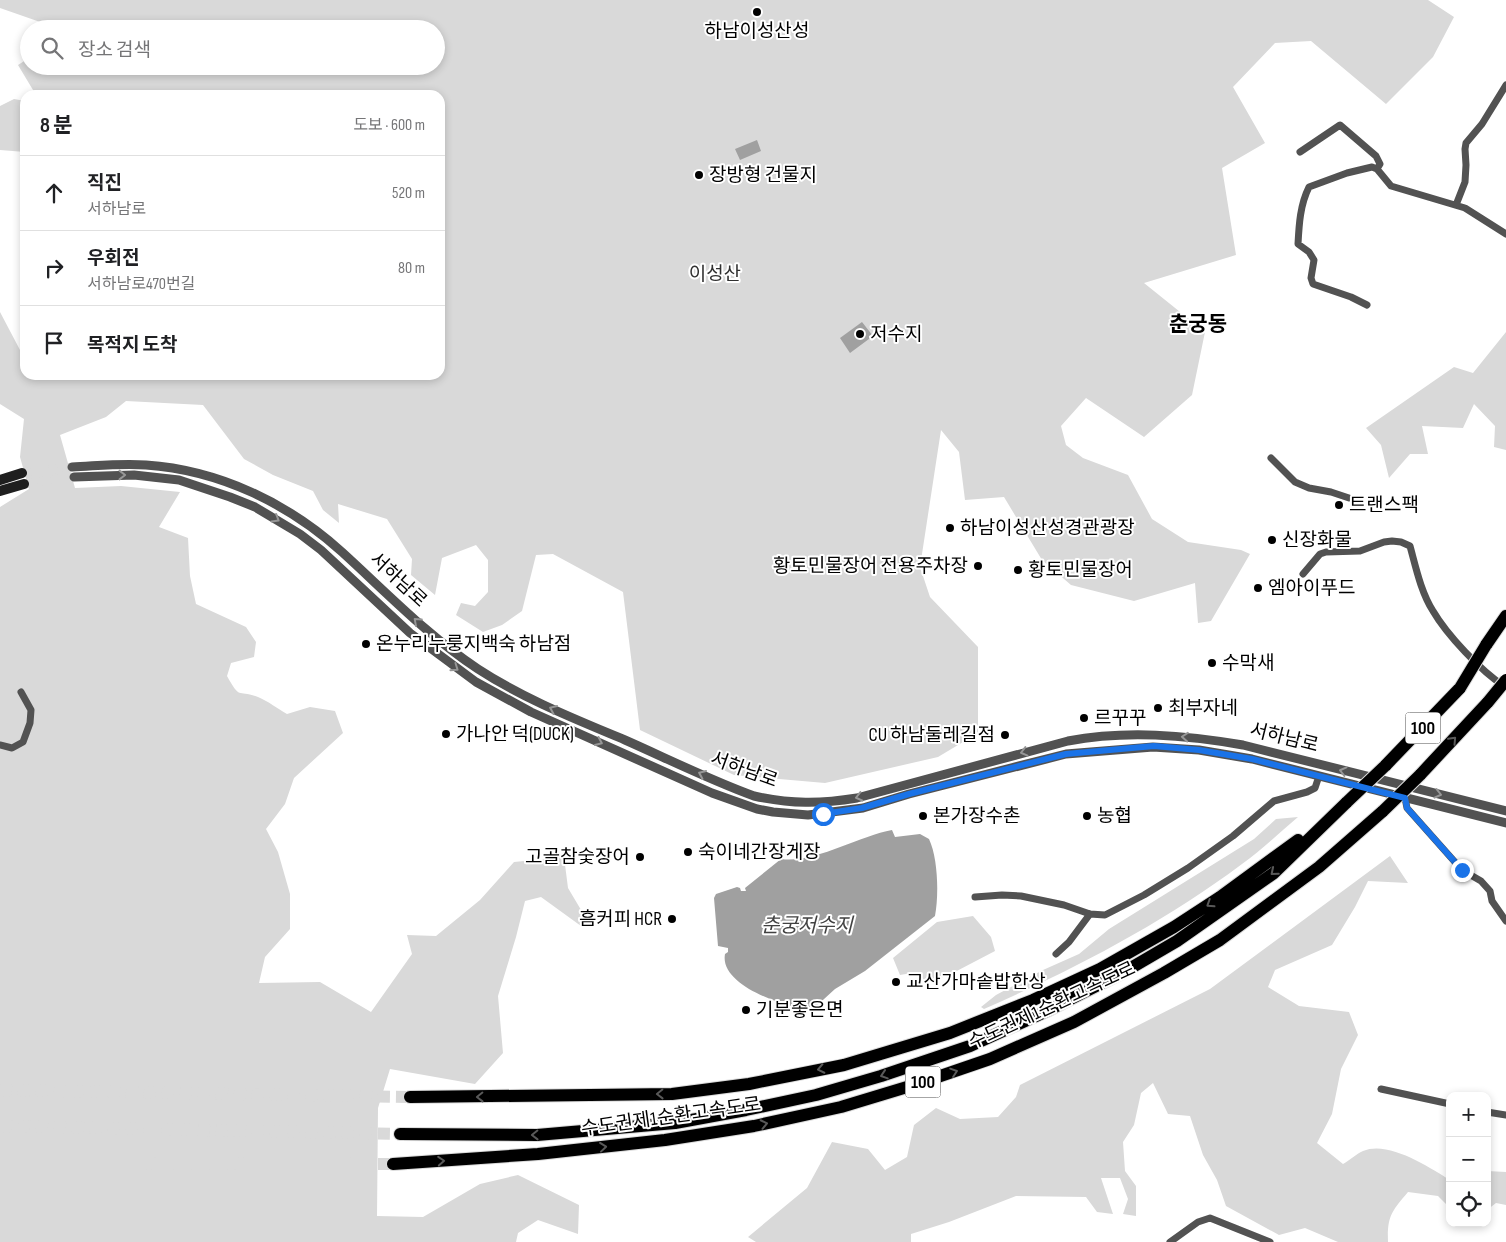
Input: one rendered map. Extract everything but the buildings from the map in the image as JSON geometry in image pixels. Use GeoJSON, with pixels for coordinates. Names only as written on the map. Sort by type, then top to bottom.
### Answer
{"type":"FeatureCollection","features":[{"type":"Feature","properties":{"kind":"highway"},"geometry":{"type":"LineString","coordinates":[[1488,648],[1506,616]]}},
{"type":"Feature","properties":{"kind":"highway","name":"수도권제1순환고속도로"},"geometry":{"type":"LineString","coordinates":[[400,1134],[538,1135],[676,1123],[816,1094],[881,1076],[970,1046],[1047,1011],[1124,972],[1176,941],[1274,873],[1386,766],[1460,688],[1488,648],[1506,632]]}},
{"type":"Feature","properties":{"kind":"highway","name":"수도권제1순환고속도로"},"geometry":{"type":"LineString","coordinates":[[393,1164],[538,1154],[665,1140],[754,1126],[841,1107],[990,1060],[1074,1022],[1220,940],[1319,867],[1383,811],[1420,775],[1506,680]]}},
{"type":"Feature","properties":{"kind":"highway","name":"수도권제1순환고속도로"},"geometry":{"type":"LineString","coordinates":[[410,1098],[672,1094],[749,1084],[844,1065],[950,1033],[1033,1000],[1100,969],[1174,927],[1264,866],[1347,802]]}},
{"type":"Feature","properties":{"kind":"main road"},"geometry":{"type":"LineString","coordinates":[[0,480],[23,478],[0,491]]}},
{"type":"Feature","properties":{"kind":"street"},"geometry":{"type":"LineString","coordinates":[[1456,206],[1465,182],[1466,143],[1482,124],[1506,85]]}},
{"type":"Feature","properties":{"kind":"street"},"geometry":{"type":"LineString","coordinates":[[1300,152],[1340,125],[1376,156],[1380,164],[1377,169]]}},
{"type":"Feature","properties":{"kind":"street"},"geometry":{"type":"LineString","coordinates":[[1367,305],[1351,296],[1313,284],[1311,278],[1314,260],[1309,252],[1298,244],[1299,226],[1305,195],[1309,187],[1372,167],[1377,169],[1391,186],[1465,208],[1506,234]]}},
{"type":"Feature","properties":{"kind":"street"},"geometry":{"type":"LineString","coordinates":[[1271,458],[1295,482],[1309,488],[1349,498]]}},
{"type":"Feature","properties":{"kind":"street","name":"서하남로"},"geometry":{"type":"LineString","coordinates":[[72,467],[132,464],[174,468],[232,484],[257,494],[314,529],[340,550],[434,636],[463,659],[493,678],[523,695],[754,796],[808,804],[841,801],[1068,741],[1102,736],[1142,735],[1201,738],[1243,745],[1506,811]]}},
{"type":"Feature","properties":{"kind":"street","name":"서하남로"},"geometry":{"type":"LineString","coordinates":[[74,477],[134,476],[179,480],[255,507],[300,534],[321,550],[410,633],[453,667],[476,682],[531,712],[712,793],[757,809],[808,815],[862,808],[909,794],[1066,754],[1154,746],[1199,750],[1252,759],[1506,823]]}},
{"type":"Feature","properties":{"kind":"street"},"geometry":{"type":"LineString","coordinates":[[1304,574],[1320,554],[1326,552],[1360,551],[1392,541],[1410,546],[1421,583],[1432,610],[1463,648],[1489,674],[1506,687]]}},
{"type":"Feature","properties":{"kind":"street"},"geometry":{"type":"LineString","coordinates":[[0,745],[12,748],[23,742],[30,723],[31,710],[20,692]]}},
{"type":"Feature","properties":{"kind":"street"},"geometry":{"type":"LineString","coordinates":[[975,897],[1021,896],[1064,905],[1090,914],[1105,915],[1144,895],[1188,868],[1233,836],[1274,801],[1315,788],[1319,776]]}},
{"type":"Feature","properties":{"kind":"street"},"geometry":{"type":"LineString","coordinates":[[1405,798],[1407,808],[1446,853],[1462,870],[1481,881],[1490,892],[1492,901],[1506,921]]}},
{"type":"Feature","properties":{"kind":"street"},"geometry":{"type":"LineString","coordinates":[[1056,954],[1069,942],[1090,914]]}},
{"type":"Feature","properties":{"kind":"street"},"geometry":{"type":"LineString","coordinates":[[1381,1089],[1446,1103]]}},
{"type":"Feature","properties":{"kind":"street"},"geometry":{"type":"LineString","coordinates":[[1491,1113],[1506,1115]]}},
{"type":"Feature","properties":{"kind":"street"},"geometry":{"type":"LineString","coordinates":[[1170,1242],[1198,1222],[1210,1218],[1270,1242]]}},
{"type":"Feature","properties":{"kind":"green space","name":"이성산"},"geometry":{"type":"Polygon","coordinates":[[[0,0],[1428,0],[1454,17],[1433,57],[1386,104],[1311,41],[1275,43],[1233,87],[1265,143],[1222,168],[1236,255],[1144,283],[1205,332],[1192,395],[1144,437],[1086,398],[1061,426],[1066,445],[1083,458],[1128,475],[1152,519],[1188,542],[1241,550],[1250,554],[1211,621],[1198,623],[1195,583],[1134,601],[1071,585],[1042,560],[1004,497],[965,500],[959,452],[941,430],[920,567],[930,597],[978,647],[978,733],[938,757],[825,783],[734,775],[640,730],[623,592],[553,554],[536,555],[522,611],[502,625],[483,632],[456,615],[461,603],[475,606],[488,592],[488,560],[476,545],[442,558],[435,595],[411,575],[412,559],[387,519],[338,504],[339,523],[323,510],[313,491],[273,475],[244,459],[203,405],[126,401],[106,417],[60,435],[75,488],[121,486],[180,492],[159,527],[188,538],[190,576],[196,604],[246,627],[256,642],[254,657],[231,663],[227,676],[237,692],[262,699],[287,714],[310,707],[335,711],[343,733],[294,778],[285,804],[266,829],[278,852],[290,894],[290,929],[265,957],[259,983],[320,982],[371,1012],[412,954],[407,935],[436,936],[480,900],[514,862],[564,857],[568,888],[590,925],[581,926],[541,897],[525,901],[498,996],[503,1053],[475,1084],[390,1069],[378,1108],[377,1216],[423,1217],[480,1184],[518,1175],[579,1205],[578,1234],[538,1220],[518,1233],[516,1242],[0,1242],[0,507],[29,489],[20,457],[24,419],[0,404],[0,312],[20,350],[20,380],[445,380],[445,90],[33,90],[24,75],[445,75],[445,20],[34,20],[0,8],[0,0]]]}},
{"type":"Feature","properties":{"kind":"green space"},"geometry":{"type":"Polygon","coordinates":[[[14,99],[20,100],[20,152],[0,150],[0,106],[14,99]]]}},
{"type":"Feature","properties":{"kind":"green space"},"geometry":{"type":"Polygon","coordinates":[[[1506,332],[1506,450],[1494,447],[1495,426],[1474,404],[1463,428],[1422,426],[1428,454],[1410,454],[1389,478],[1381,445],[1366,428],[1454,367],[1473,373],[1506,332]]]}},
{"type":"Feature","properties":{"kind":"green space"},"geometry":{"type":"Polygon","coordinates":[[[1298,817],[1242,864],[1212,886],[1150,925],[1052,978],[984,1009],[981,1007],[996,995],[1043,970],[1079,954],[1109,929],[1254,839],[1276,819],[1298,817]]]}},
{"type":"Feature","properties":{"kind":"green space"},"geometry":{"type":"Polygon","coordinates":[[[1390,856],[1408,883],[1368,881],[1332,945],[1275,970],[1268,987],[1299,1006],[1349,1012],[1358,1035],[1341,1069],[1332,1114],[1317,1143],[1343,1164],[1360,1152],[1373,1149],[1384,1149],[1408,1156],[1446,1178],[1446,1204],[1438,1196],[1408,1192],[1392,1214],[1388,1226],[1388,1242],[1338,1242],[1305,1228],[1279,1235],[1226,1206],[1217,1180],[1203,1155],[1190,1116],[1168,1114],[1153,1083],[1141,1093],[1134,1125],[1123,1142],[1125,1171],[1136,1186],[1136,1216],[1123,1214],[1128,1199],[1120,1178],[1101,1178],[1113,1214],[1097,1212],[1086,1197],[1016,1196],[949,1222],[911,1234],[911,1242],[756,1242],[748,1237],[807,1188],[832,1142],[868,1149],[885,1170],[907,1157],[914,1125],[936,1108],[960,1119],[998,1117],[1016,1097],[1020,1085],[1210,989],[1390,856]]]}},
{"type":"Feature","properties":{"kind":"green space"},"geometry":{"type":"Polygon","coordinates":[[[973,916],[991,937],[995,951],[951,974],[927,983],[917,972],[900,975],[893,958],[937,922],[973,916]]]}},
{"type":"Feature","properties":{"kind":"green space"},"geometry":{"type":"Polygon","coordinates":[[[1491,1171],[1506,1172],[1506,1205],[1496,1203],[1491,1207],[1491,1171]]]}},
{"type":"Feature","properties":{"kind":"water"},"geometry":{"type":"Polygon","coordinates":[[[757,140],[761,151],[740,160],[735,149],[757,140]]]}},
{"type":"Feature","properties":{"kind":"water"},"geometry":{"type":"Polygon","coordinates":[[[862,322],[873,336],[850,353],[840,338],[862,322]]]}},
{"type":"Feature","properties":{"kind":"water","name":"춘궁저수지"},"geometry":{"type":"Polygon","coordinates":[[[892,830],[895,837],[920,834],[929,839],[937,877],[935,916],[865,971],[835,989],[812,1010],[772,1000],[744,985],[733,976],[726,966],[725,954],[728,952],[728,948],[718,946],[714,898],[716,894],[737,887],[741,891],[746,891],[745,888],[781,859],[794,859],[821,854],[892,830]]]}},
{"type":"Feature","properties":{"kind":"tunnel"},"geometry":{"type":"LineString","coordinates":[[22,473],[72,467]]}},
{"type":"Feature","properties":{"kind":"tunnel"},"geometry":{"type":"LineString","coordinates":[[24,484],[74,477]]}},
{"type":"Feature","properties":{"kind":"tunnel"},"geometry":{"type":"LineString","coordinates":[[0,1090],[410,1097]]}},
{"type":"Feature","properties":{"kind":"tunnel"},"geometry":{"type":"LineString","coordinates":[[0,1126],[400,1134]]}},
{"type":"Feature","properties":{"kind":"tunnel"},"geometry":{"type":"LineString","coordinates":[[0,1163],[393,1164]]}},
{"type":"Feature","properties":{"kind":"place","name":"하남이성산성"},"geometry":{"type":"Point","coordinates":[757,12]}},
{"type":"Feature","properties":{"kind":"place","name":"장방형 건물지"},"geometry":{"type":"Point","coordinates":[699,175]}},
{"type":"Feature","properties":{"kind":"place","name":"저수지"},"geometry":{"type":"Point","coordinates":[860,334]}},
{"type":"Feature","properties":{"kind":"place","name":"트랜스팩"},"geometry":{"type":"Point","coordinates":[1339,505]}},
{"type":"Feature","properties":{"kind":"place","name":"하남이성산성경관광장"},"geometry":{"type":"Point","coordinates":[950,528]}},
{"type":"Feature","properties":{"kind":"place","name":"신장화물"},"geometry":{"type":"Point","coordinates":[1272,540]}},
{"type":"Feature","properties":{"kind":"place","name":"황토민물장어 전용주차장"},"geometry":{"type":"Point","coordinates":[978,566]}},
{"type":"Feature","properties":{"kind":"place","name":"황토민물장어"},"geometry":{"type":"Point","coordinates":[1018,570]}},
{"type":"Feature","properties":{"kind":"place","name":"엠아이푸드"},"geometry":{"type":"Point","coordinates":[1258,588]}},
{"type":"Feature","properties":{"kind":"place","name":"온누리누룽지백숙 하남점"},"geometry":{"type":"Point","coordinates":[366,644]}},
{"type":"Feature","properties":{"kind":"place","name":"수막새"},"geometry":{"type":"Point","coordinates":[1212,663]}},
{"type":"Feature","properties":{"kind":"place","name":"최부자네"},"geometry":{"type":"Point","coordinates":[1158,708]}},
{"type":"Feature","properties":{"kind":"place","name":"르꾸꾸"},"geometry":{"type":"Point","coordinates":[1084,718]}},
{"type":"Feature","properties":{"kind":"place","name":"가나안 덕(DUCK)"},"geometry":{"type":"Point","coordinates":[446,734]}},
{"type":"Feature","properties":{"kind":"place","name":"CU 하남둘레길점"},"geometry":{"type":"Point","coordinates":[1005,735]}},
{"type":"Feature","properties":{"kind":"place","name":"본가장수촌"},"geometry":{"type":"Point","coordinates":[923,816]}},
{"type":"Feature","properties":{"kind":"place","name":"농협"},"geometry":{"type":"Point","coordinates":[1087,816]}},
{"type":"Feature","properties":{"kind":"place","name":"숙이네간장게장"},"geometry":{"type":"Point","coordinates":[688,852]}},
{"type":"Feature","properties":{"kind":"place","name":"고골참숯장어"},"geometry":{"type":"Point","coordinates":[640,857]}},
{"type":"Feature","properties":{"kind":"place","name":"흠커피 HCR"},"geometry":{"type":"Point","coordinates":[672,919]}},
{"type":"Feature","properties":{"kind":"place","name":"교산가마솥밥한상"},"geometry":{"type":"Point","coordinates":[896,982]}},
{"type":"Feature","properties":{"kind":"place","name":"기분좋은면"},"geometry":{"type":"Point","coordinates":[746,1010]}},
{"type":"Feature","properties":{"kind":"district","name":"춘궁동"},"geometry":{"type":"Point","coordinates":[1198,324]}},
{"type":"Feature","properties":{"kind":"route"},"geometry":{"type":"LineString","coordinates":[[823,814],[883,803],[909,794],[1066,754],[1154,746],[1199,750],[1252,759],[1405,798],[1407,808],[1462,870]]}}]}
